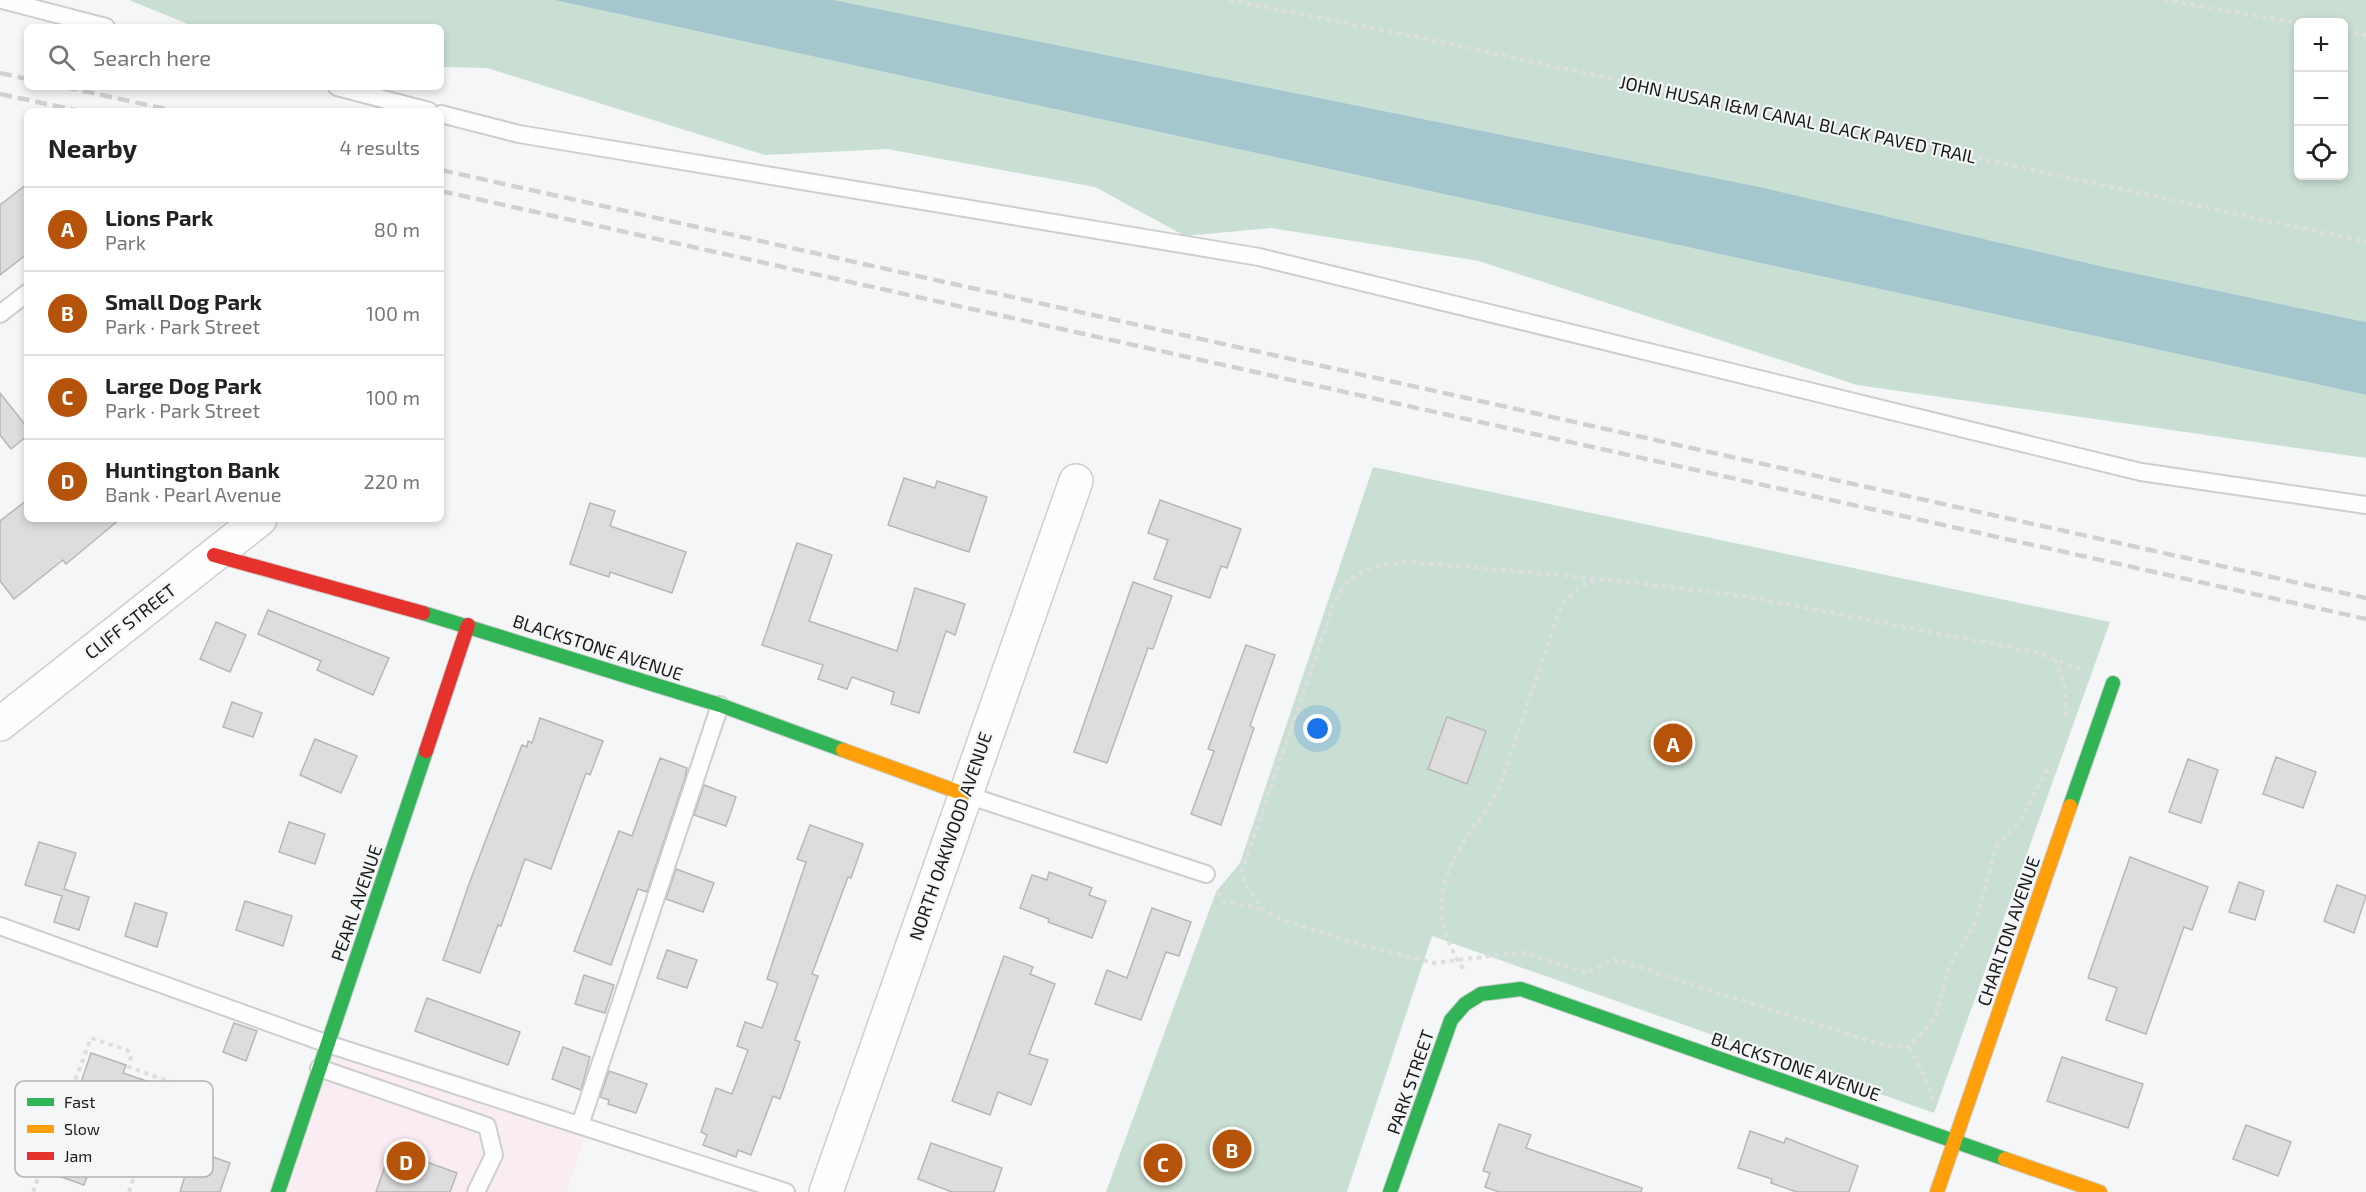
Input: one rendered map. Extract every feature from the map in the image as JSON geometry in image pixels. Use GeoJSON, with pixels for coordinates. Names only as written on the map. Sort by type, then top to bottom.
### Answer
{"type":"FeatureCollection","features":[{"type":"Feature","properties":{"kind":"street","name":"NORTH OAKWOOD AVENUE"},"geometry":{"type":"LineString","coordinates":[[826,1192],[964,794],[1076,481]]}},
{"type":"Feature","properties":{"kind":"street","name":"CLIFF STREET"},"geometry":{"type":"LineString","coordinates":[[0,724],[256,522]]}},
{"type":"Feature","properties":{"kind":"street","name":"BLACKSTONE AVENUE"},"geometry":{"type":"LineString","coordinates":[[214,555],[468,625],[720,705],[964,794]]}},
{"type":"Feature","properties":{"kind":"street","name":"PEARL AVENUE"},"geometry":{"type":"LineString","coordinates":[[278,1192],[468,625]]}},
{"type":"Feature","properties":{"kind":"street","name":"CHARLTON AVENUE"},"geometry":{"type":"LineString","coordinates":[[1937,1192],[2113,683]]}},
{"type":"Feature","properties":{"kind":"street","name":"BLACKSTONE AVENUE"},"geometry":{"type":"LineString","coordinates":[[1479,995],[1500,988],[1521,989],[2100,1192]]}},
{"type":"Feature","properties":{"kind":"street","name":"PARK STREET"},"geometry":{"type":"LineString","coordinates":[[1390,1192],[1451,1020],[1462,1005],[1479,995]]}},
{"type":"Feature","properties":{"kind":"lane"},"geometry":{"type":"LineString","coordinates":[[2,0],[94,24]]}},
{"type":"Feature","properties":{"kind":"lane"},"geometry":{"type":"LineString","coordinates":[[348,90],[418,108]]}},
{"type":"Feature","properties":{"kind":"lane"},"geometry":{"type":"LineString","coordinates":[[444,115],[519,134],[1259,257],[2141,472],[2366,505]]}},
{"type":"Feature","properties":{"kind":"lane"},"geometry":{"type":"LineString","coordinates":[[0,314],[24,295]]}},
{"type":"Feature","properties":{"kind":"lane"},"geometry":{"type":"LineString","coordinates":[[580,1125],[720,705]]}},
{"type":"Feature","properties":{"kind":"lane"},"geometry":{"type":"LineString","coordinates":[[964,794],[1206,874]]}},
{"type":"Feature","properties":{"kind":"lane"},"geometry":{"type":"LineString","coordinates":[[0,926],[328,1044],[786,1192]]}},
{"type":"Feature","properties":{"kind":"lane"},"geometry":{"type":"LineString","coordinates":[[319,1068],[487,1126],[494,1155],[476,1192]]}},
{"type":"Feature","properties":{"kind":"path","name":"JOHN HUSAR I&M CANAL BLACK PAVED TRAIL"},"geometry":{"type":"LineString","coordinates":[[1229,0],[1438,42],[2366,242]]}},
{"type":"Feature","properties":{"kind":"path"},"geometry":{"type":"LineString","coordinates":[[2164,0],[2294,22]]}},
{"type":"Feature","properties":{"kind":"path"},"geometry":{"type":"LineString","coordinates":[[2348,32],[2366,35]]}},
{"type":"Feature","properties":{"kind":"path"},"geometry":{"type":"LineString","coordinates":[[2050,766],[2021,820],[1996,847],[1976,921],[1949,967],[1935,1018],[1909,1047],[1888,1047],[1613,958],[1587,973],[1523,952],[1434,963],[1404,956],[1280,919],[1263,909],[1253,898],[1242,872],[1339,589],[1350,577],[1385,564],[1410,562],[1604,579],[1744,596],[2034,652],[2113,683]]}},
{"type":"Feature","properties":{"kind":"path"},"geometry":{"type":"LineString","coordinates":[[1479,995],[1457,959],[1440,913],[1441,893],[1452,862],[1462,844],[1489,808],[1499,788],[1562,603],[1586,583],[1604,579]]}},
{"type":"Feature","properties":{"kind":"path"},"geometry":{"type":"LineString","coordinates":[[2055,659],[2064,683],[2066,718]]}},
{"type":"Feature","properties":{"kind":"path"},"geometry":{"type":"LineString","coordinates":[[1206,874],[1224,901],[1263,909]]}},
{"type":"Feature","properties":{"kind":"path"},"geometry":{"type":"LineString","coordinates":[[75,1081],[90,1038],[127,1050],[131,1056],[129,1067],[168,1081]]}},
{"type":"Feature","properties":{"kind":"path"},"geometry":{"type":"LineString","coordinates":[[1909,1047],[1924,1075],[1933,1106],[1934,1134]]}},
{"type":"Feature","properties":{"kind":"path"},"geometry":{"type":"LineString","coordinates":[[33,1192],[38,1177]]}},
{"type":"Feature","properties":{"kind":"path"},"geometry":{"type":"LineString","coordinates":[[129,1192],[134,1177]]}},
{"type":"Feature","properties":{"kind":"shaded area"},"geometry":{"type":"Polygon","coordinates":[[[323,1032],[592,1117],[566,1192],[268,1192],[323,1032]]]}},
{"type":"Feature","properties":{"kind":"green space"},"geometry":{"type":"Polygon","coordinates":[[[129,0],[554,0],[2366,395],[2366,458],[1857,385],[1479,261],[1271,228],[1185,236],[1095,187],[887,149],[765,155],[487,68],[444,67],[444,24],[188,24],[129,0]]]}},
{"type":"Feature","properties":{"kind":"green space"},"geometry":{"type":"Polygon","coordinates":[[[834,0],[2366,0],[2366,322],[2105,267],[1760,187],[834,0]]]}},
{"type":"Feature","properties":{"kind":"green space"},"geometry":{"type":"Polygon","coordinates":[[[1373,467],[2110,622],[1934,1113],[1432,936],[1347,1192],[1106,1192],[1216,892],[1240,863],[1373,467]]]}},
{"type":"Feature","properties":{"kind":"water"},"geometry":{"type":"Polygon","coordinates":[[[554,0],[834,0],[1760,187],[2105,267],[2366,322],[2366,395],[554,0]]]}},
{"type":"Feature","properties":{"kind":"building"},"geometry":{"type":"Polygon","coordinates":[[[24,186],[24,256],[0,275],[0,205],[24,186]]]}},
{"type":"Feature","properties":{"kind":"building"},"geometry":{"type":"Polygon","coordinates":[[[0,393],[24,423],[24,438],[11,449],[0,435],[0,393]]]}},
{"type":"Feature","properties":{"kind":"building"},"geometry":{"type":"Polygon","coordinates":[[[904,478],[935,488],[937,481],[987,497],[969,552],[888,525],[904,478]]]}},
{"type":"Feature","properties":{"kind":"building"},"geometry":{"type":"Polygon","coordinates":[[[1160,500],[1241,529],[1227,568],[1221,566],[1210,598],[1154,579],[1168,540],[1148,533],[1160,500]]]}},
{"type":"Feature","properties":{"kind":"building"},"geometry":{"type":"Polygon","coordinates":[[[24,502],[24,522],[116,522],[66,564],[63,560],[14,599],[0,581],[0,521],[24,502]]]}},
{"type":"Feature","properties":{"kind":"building"},"geometry":{"type":"Polygon","coordinates":[[[590,503],[615,511],[610,526],[686,552],[672,593],[610,572],[609,577],[570,564],[590,503]]]}},
{"type":"Feature","properties":{"kind":"building"},"geometry":{"type":"Polygon","coordinates":[[[797,543],[832,555],[809,621],[897,651],[915,588],[965,604],[955,635],[946,631],[919,713],[891,704],[894,692],[852,677],[847,689],[818,679],[823,665],[762,645],[797,543]]]}},
{"type":"Feature","properties":{"kind":"building"},"geometry":{"type":"Polygon","coordinates":[[[1133,582],[1172,596],[1153,649],[1148,648],[1107,763],[1074,752],[1133,582]]]}},
{"type":"Feature","properties":{"kind":"building"},"geometry":{"type":"Polygon","coordinates":[[[268,610],[389,658],[373,695],[317,670],[321,661],[258,634],[268,610]]]}},
{"type":"Feature","properties":{"kind":"building"},"geometry":{"type":"Polygon","coordinates":[[[216,622],[246,635],[230,672],[200,659],[216,622]]]}},
{"type":"Feature","properties":{"kind":"building"},"geometry":{"type":"Polygon","coordinates":[[[1246,645],[1275,655],[1250,726],[1254,728],[1221,825],[1191,814],[1214,751],[1208,749],[1246,645]]]}},
{"type":"Feature","properties":{"kind":"building"},"geometry":{"type":"Polygon","coordinates":[[[232,702],[262,713],[253,737],[223,727],[232,702]]]}},
{"type":"Feature","properties":{"kind":"building"},"geometry":{"type":"Polygon","coordinates":[[[1447,717],[1486,731],[1467,784],[1428,769],[1447,717]]]}},
{"type":"Feature","properties":{"kind":"building"},"geometry":{"type":"Polygon","coordinates":[[[540,718],[603,741],[590,775],[586,773],[551,869],[525,859],[501,926],[498,925],[480,973],[443,960],[469,884],[522,745],[527,747],[528,741],[532,743],[540,718]]]}},
{"type":"Feature","properties":{"kind":"building"},"geometry":{"type":"Polygon","coordinates":[[[315,739],[357,756],[341,793],[300,775],[315,739]]]}},
{"type":"Feature","properties":{"kind":"building"},"geometry":{"type":"Polygon","coordinates":[[[2276,757],[2316,772],[2303,808],[2263,794],[2276,757]]]}},
{"type":"Feature","properties":{"kind":"building"},"geometry":{"type":"Polygon","coordinates":[[[660,758],[687,768],[685,778],[647,892],[638,889],[611,965],[574,951],[619,831],[632,836],[660,758]]]}},
{"type":"Feature","properties":{"kind":"building"},"geometry":{"type":"Polygon","coordinates":[[[2188,759],[2218,770],[2201,823],[2169,812],[2188,759]]]}},
{"type":"Feature","properties":{"kind":"building"},"geometry":{"type":"Polygon","coordinates":[[[704,785],[736,797],[726,826],[694,815],[704,785]]]}},
{"type":"Feature","properties":{"kind":"building"},"geometry":{"type":"Polygon","coordinates":[[[289,822],[325,834],[315,864],[279,852],[289,822]]]}},
{"type":"Feature","properties":{"kind":"building"},"geometry":{"type":"Polygon","coordinates":[[[810,825],[863,844],[851,878],[848,877],[812,974],[818,976],[795,1040],[800,1042],[780,1099],[773,1096],[751,1155],[738,1150],[736,1157],[703,1145],[707,1135],[701,1132],[716,1088],[732,1094],[748,1050],[737,1046],[745,1022],[762,1028],[778,983],[767,979],[806,862],[797,859],[810,825]]]}},
{"type":"Feature","properties":{"kind":"building"},"geometry":{"type":"Polygon","coordinates":[[[39,842],[76,853],[64,889],[89,897],[79,930],[54,922],[62,896],[25,885],[39,842]]]}},
{"type":"Feature","properties":{"kind":"building"},"geometry":{"type":"Polygon","coordinates":[[[2130,857],[2208,887],[2192,930],[2184,927],[2146,1034],[2106,1020],[2117,988],[2088,978],[2130,857]]]}},
{"type":"Feature","properties":{"kind":"building"},"geometry":{"type":"Polygon","coordinates":[[[676,869],[714,883],[703,912],[666,899],[676,869]]]}},
{"type":"Feature","properties":{"kind":"building"},"geometry":{"type":"Polygon","coordinates":[[[1049,872],[1092,888],[1089,895],[1106,901],[1092,938],[1048,922],[1049,919],[1020,908],[1032,875],[1047,880],[1049,872]]]}},
{"type":"Feature","properties":{"kind":"building"},"geometry":{"type":"Polygon","coordinates":[[[2239,882],[2264,891],[2255,920],[2229,912],[2239,882]]]}},
{"type":"Feature","properties":{"kind":"building"},"geometry":{"type":"Polygon","coordinates":[[[2337,885],[2366,896],[2354,933],[2324,921],[2337,885]]]}},
{"type":"Feature","properties":{"kind":"building"},"geometry":{"type":"Polygon","coordinates":[[[245,901],[292,916],[283,946],[236,930],[245,901]]]}},
{"type":"Feature","properties":{"kind":"building"},"geometry":{"type":"Polygon","coordinates":[[[135,903],[167,913],[157,947],[125,936],[135,903]]]}},
{"type":"Feature","properties":{"kind":"building"},"geometry":{"type":"Polygon","coordinates":[[[1152,908],[1191,922],[1179,956],[1166,952],[1141,1020],[1095,1004],[1107,970],[1127,978],[1152,908]]]}},
{"type":"Feature","properties":{"kind":"building"},"geometry":{"type":"Polygon","coordinates":[[[667,950],[697,960],[687,988],[657,978],[667,950]]]}},
{"type":"Feature","properties":{"kind":"building"},"geometry":{"type":"Polygon","coordinates":[[[1004,956],[1033,967],[1030,974],[1055,984],[1029,1054],[1048,1060],[1031,1105],[998,1092],[990,1115],[952,1101],[1004,956]]]}},
{"type":"Feature","properties":{"kind":"building"},"geometry":{"type":"Polygon","coordinates":[[[584,975],[614,985],[605,1013],[575,1004],[584,975]]]}},
{"type":"Feature","properties":{"kind":"building"},"geometry":{"type":"Polygon","coordinates":[[[427,998],[520,1032],[508,1065],[415,1031],[427,998]]]}},
{"type":"Feature","properties":{"kind":"building"},"geometry":{"type":"Polygon","coordinates":[[[234,1023],[257,1031],[246,1061],[223,1052],[234,1023]]]}},
{"type":"Feature","properties":{"kind":"building"},"geometry":{"type":"Polygon","coordinates":[[[563,1047],[590,1057],[581,1090],[552,1079],[563,1047]]]}},
{"type":"Feature","properties":{"kind":"building"},"geometry":{"type":"Polygon","coordinates":[[[91,1053],[126,1065],[123,1073],[146,1081],[81,1081],[91,1053]]]}},
{"type":"Feature","properties":{"kind":"building"},"geometry":{"type":"Polygon","coordinates":[[[2062,1057],[2143,1084],[2128,1128],[2047,1101],[2062,1057]]]}},
{"type":"Feature","properties":{"kind":"building"},"geometry":{"type":"Polygon","coordinates":[[[609,1071],[647,1084],[636,1113],[608,1104],[609,1100],[600,1097],[609,1071]]]}},
{"type":"Feature","properties":{"kind":"building"},"geometry":{"type":"Polygon","coordinates":[[[1499,1124],[1531,1135],[1526,1148],[1642,1188],[1641,1192],[1499,1192],[1485,1187],[1490,1173],[1483,1171],[1499,1124]]]}},
{"type":"Feature","properties":{"kind":"building"},"geometry":{"type":"Polygon","coordinates":[[[2246,1125],[2291,1142],[2278,1176],[2233,1159],[2246,1125]]]}},
{"type":"Feature","properties":{"kind":"building"},"geometry":{"type":"Polygon","coordinates":[[[1750,1131],[1784,1143],[1786,1138],[1858,1166],[1849,1192],[1797,1192],[1771,1183],[1772,1179],[1738,1168],[1750,1131]]]}},
{"type":"Feature","properties":{"kind":"building"},"geometry":{"type":"Polygon","coordinates":[[[931,1143],[1002,1168],[994,1192],[952,1192],[918,1179],[931,1143]]]}},
{"type":"Feature","properties":{"kind":"building"},"geometry":{"type":"Polygon","coordinates":[[[391,1149],[457,1173],[450,1192],[376,1192],[391,1149]]]}},
{"type":"Feature","properties":{"kind":"building"},"geometry":{"type":"Polygon","coordinates":[[[213,1157],[230,1163],[220,1192],[180,1192],[185,1177],[213,1177],[213,1157]]]}},
{"type":"Feature","properties":{"kind":"building"},"geometry":{"type":"Polygon","coordinates":[[[61,1177],[87,1177],[84,1185],[61,1177]]]}},
{"type":"Feature","properties":{"kind":"railway"},"geometry":{"type":"LineString","coordinates":[[0,73],[24,78]]}},
{"type":"Feature","properties":{"kind":"railway"},"geometry":{"type":"LineString","coordinates":[[79,90],[161,108]]}},
{"type":"Feature","properties":{"kind":"railway"},"geometry":{"type":"LineString","coordinates":[[0,94],[66,108]]}},
{"type":"Feature","properties":{"kind":"railway"},"geometry":{"type":"LineString","coordinates":[[444,171],[2366,598]]}},
{"type":"Feature","properties":{"kind":"railway"},"geometry":{"type":"LineString","coordinates":[[444,192],[2366,619]]}},
{"type":"Feature","properties":{"kind":"traffic: fast"},"geometry":{"type":"LineString","coordinates":[[423,613],[720,705],[843,750]]}},
{"type":"Feature","properties":{"kind":"traffic: fast"},"geometry":{"type":"LineString","coordinates":[[2070,806],[2113,683]]}},
{"type":"Feature","properties":{"kind":"traffic: fast"},"geometry":{"type":"LineString","coordinates":[[278,1192],[426,751]]}},
{"type":"Feature","properties":{"kind":"traffic: fast"},"geometry":{"type":"LineString","coordinates":[[1390,1192],[1451,1020],[1465,1004],[1481,994],[1521,989],[2005,1159]]}},
{"type":"Feature","properties":{"kind":"traffic: slow"},"geometry":{"type":"LineString","coordinates":[[843,750],[964,794]]}},
{"type":"Feature","properties":{"kind":"traffic: slow"},"geometry":{"type":"LineString","coordinates":[[1937,1192],[2070,806]]}},
{"type":"Feature","properties":{"kind":"traffic: slow"},"geometry":{"type":"LineString","coordinates":[[2005,1159],[2100,1192]]}},
{"type":"Feature","properties":{"kind":"traffic: jam"},"geometry":{"type":"LineString","coordinates":[[214,555],[423,613]]}},
{"type":"Feature","properties":{"kind":"traffic: jam"},"geometry":{"type":"LineString","coordinates":[[426,751],[468,625]]}},
{"type":"Feature","properties":{"kind":"place","name":"Lions Park"},"geometry":{"type":"Point","coordinates":[1673,743]}},
{"type":"Feature","properties":{"kind":"place","name":"Small Dog Park"},"geometry":{"type":"Point","coordinates":[1232,1149]}},
{"type":"Feature","properties":{"kind":"place","name":"Huntington Bank"},"geometry":{"type":"Point","coordinates":[406,1161]}},
{"type":"Feature","properties":{"kind":"place","name":"Large Dog Park"},"geometry":{"type":"Point","coordinates":[1163,1163]}}]}
